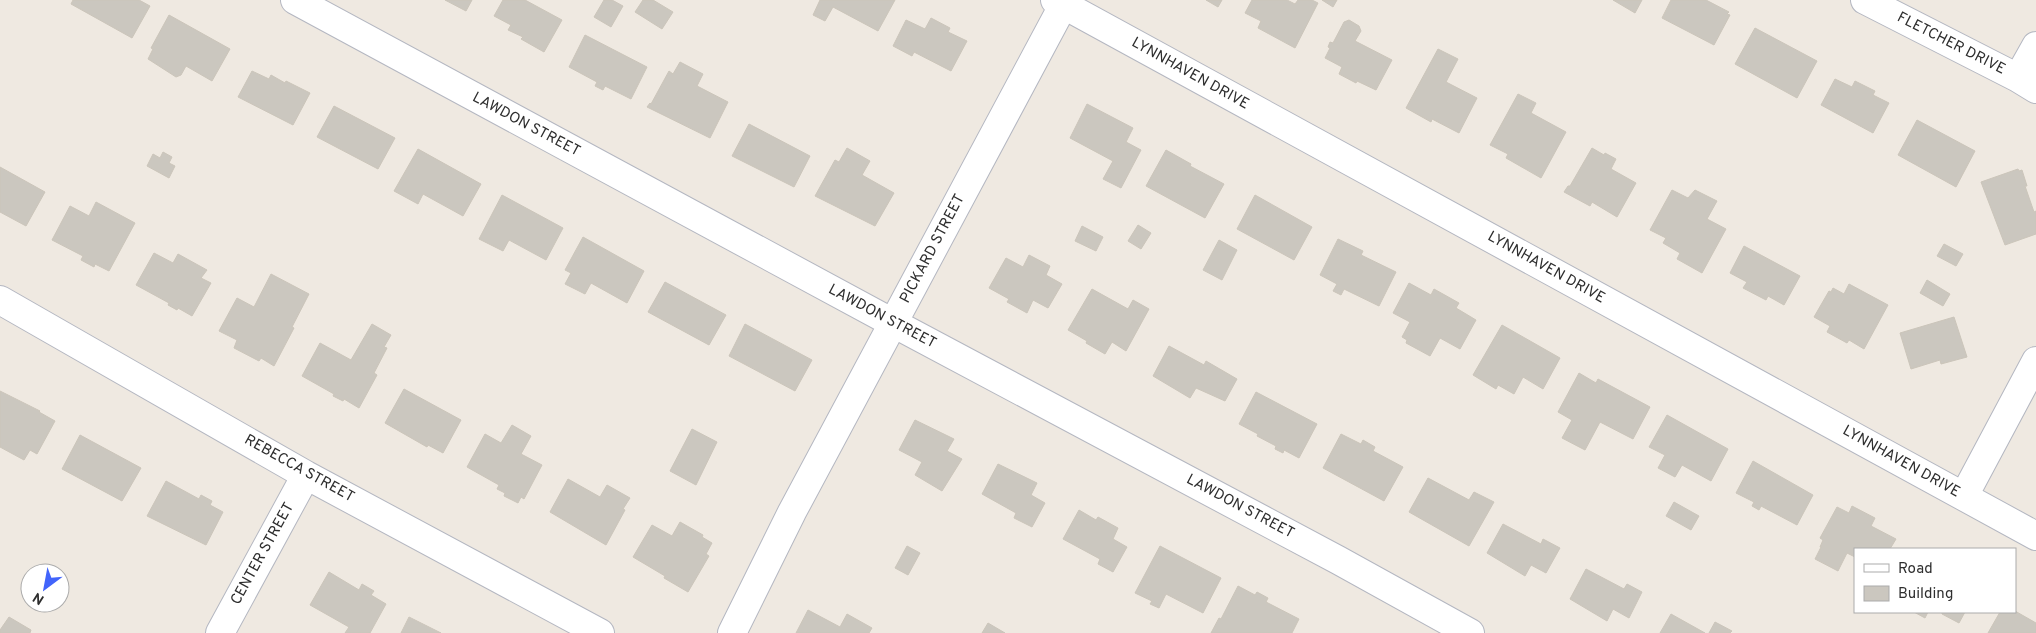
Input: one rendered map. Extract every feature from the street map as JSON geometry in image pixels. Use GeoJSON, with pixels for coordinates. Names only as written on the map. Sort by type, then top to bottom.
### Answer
{"type":"FeatureCollection","features":[{"type":"Feature","properties":{"kind":"street","name":"LAWDON STREET"},"geometry":{"type":"LineString","coordinates":[[295,0],[893,323],[1338,560],[1470,633]]}},
{"type":"Feature","properties":{"kind":"street","name":"FLETCHER DRIVE"},"geometry":{"type":"LineString","coordinates":[[1866,0],[2027,84]]}},
{"type":"Feature","properties":{"kind":"street","name":"PICKARD STREET"},"geometry":{"type":"LineString","coordinates":[[732,633],[792,512],[1062,2]]}},
{"type":"Feature","properties":{"kind":"street","name":"LYNNHAVEN DRIVE"},"geometry":{"type":"LineString","coordinates":[[1062,2],[2036,536]]}},
{"type":"Feature","properties":{"kind":"street"},"geometry":{"type":"LineString","coordinates":[[2027,84],[2036,46]]}},
{"type":"Feature","properties":{"kind":"street","name":"REBECCA STREET"},"geometry":{"type":"LineString","coordinates":[[0,300],[306,475],[600,633]]}},
{"type":"Feature","properties":{"kind":"street"},"geometry":{"type":"LineString","coordinates":[[1964,496],[2036,361]]}},
{"type":"Feature","properties":{"kind":"street","name":"CENTER STREET"},"geometry":{"type":"LineString","coordinates":[[220,633],[306,475]]}},
{"type":"Feature","properties":{"kind":"building"},"geometry":{"type":"Polygon","coordinates":[[[73,0],[139,0],[150,6],[132,38],[71,4],[73,0]]]}},
{"type":"Feature","properties":{"kind":"building"},"geometry":{"type":"Polygon","coordinates":[[[445,0],[472,0],[466,11],[445,0]]]}},
{"type":"Feature","properties":{"kind":"building"},"geometry":{"type":"Polygon","coordinates":[[[503,0],[525,0],[562,20],[544,52],[521,39],[523,37],[508,30],[511,25],[494,16],[503,0]]]}},
{"type":"Feature","properties":{"kind":"building"},"geometry":{"type":"Polygon","coordinates":[[[604,0],[612,0],[623,6],[611,27],[594,17],[604,0]]]}},
{"type":"Feature","properties":{"kind":"building"},"geometry":{"type":"Polygon","coordinates":[[[643,0],[653,0],[673,12],[662,29],[635,12],[643,0]]]}},
{"type":"Feature","properties":{"kind":"building"},"geometry":{"type":"Polygon","coordinates":[[[820,0],[895,0],[878,31],[833,7],[825,21],[813,15],[820,0]]]}},
{"type":"Feature","properties":{"kind":"building"},"geometry":{"type":"Polygon","coordinates":[[[1206,0],[1222,0],[1218,7],[1206,0]]]}},
{"type":"Feature","properties":{"kind":"building"},"geometry":{"type":"Polygon","coordinates":[[[1252,0],[1287,0],[1295,4],[1298,0],[1312,0],[1318,3],[1295,48],[1258,28],[1261,21],[1245,13],[1252,0]]]}},
{"type":"Feature","properties":{"kind":"building"},"geometry":{"type":"Polygon","coordinates":[[[1322,0],[1337,0],[1333,7],[1322,0]]]}},
{"type":"Feature","properties":{"kind":"building"},"geometry":{"type":"Polygon","coordinates":[[[1613,0],[1642,0],[1635,13],[1613,0]]]}},
{"type":"Feature","properties":{"kind":"building"},"geometry":{"type":"Polygon","coordinates":[[[1671,0],[1706,0],[1729,12],[1727,14],[1730,15],[1714,45],[1662,18],[1671,0]]]}},
{"type":"Feature","properties":{"kind":"building"},"geometry":{"type":"Polygon","coordinates":[[[169,15],[230,49],[212,81],[186,66],[181,75],[176,77],[148,59],[153,49],[151,48],[169,15]]]}},
{"type":"Feature","properties":{"kind":"building"},"geometry":{"type":"Polygon","coordinates":[[[931,18],[950,28],[948,32],[967,41],[951,71],[914,52],[912,56],[893,46],[906,20],[925,29],[931,18]]]}},
{"type":"Feature","properties":{"kind":"building"},"geometry":{"type":"Polygon","coordinates":[[[1349,20],[1359,26],[1361,31],[1355,41],[1392,60],[1376,90],[1357,81],[1356,83],[1339,74],[1342,67],[1325,58],[1330,48],[1328,47],[1330,42],[1333,43],[1344,22],[1349,20]]]}},
{"type":"Feature","properties":{"kind":"building"},"geometry":{"type":"Polygon","coordinates":[[[1755,28],[1817,61],[1797,98],[1735,64],[1755,28]]]}},
{"type":"Feature","properties":{"kind":"building"},"geometry":{"type":"Polygon","coordinates":[[[585,35],[647,67],[631,99],[605,86],[603,90],[595,86],[597,82],[569,67],[585,35]]]}},
{"type":"Feature","properties":{"kind":"building"},"geometry":{"type":"Polygon","coordinates":[[[1438,49],[1458,59],[1446,82],[1477,98],[1459,133],[1432,119],[1431,122],[1406,108],[1438,49]]]}},
{"type":"Feature","properties":{"kind":"building"},"geometry":{"type":"Polygon","coordinates":[[[680,62],[703,74],[697,86],[728,102],[710,138],[647,107],[651,104],[669,71],[673,74],[680,62]]]}},
{"type":"Feature","properties":{"kind":"building"},"geometry":{"type":"Polygon","coordinates":[[[252,71],[269,79],[271,75],[310,93],[293,125],[238,97],[252,71]]]}},
{"type":"Feature","properties":{"kind":"building"},"geometry":{"type":"Polygon","coordinates":[[[1835,79],[1852,87],[1855,81],[1875,91],[1873,95],[1889,103],[1873,133],[1821,105],[1835,79]]]}},
{"type":"Feature","properties":{"kind":"building"},"geometry":{"type":"Polygon","coordinates":[[[1518,94],[1536,103],[1531,113],[1566,132],[1541,178],[1506,158],[1508,154],[1490,145],[1518,94]]]}},
{"type":"Feature","properties":{"kind":"building"},"geometry":{"type":"Polygon","coordinates":[[[1087,104],[1133,128],[1126,142],[1141,150],[1121,188],[1103,179],[1113,161],[1070,138],[1087,104]]]}},
{"type":"Feature","properties":{"kind":"building"},"geometry":{"type":"Polygon","coordinates":[[[334,106],[395,138],[378,169],[317,137],[334,106]]]}},
{"type":"Feature","properties":{"kind":"building"},"geometry":{"type":"Polygon","coordinates":[[[1917,120],[1975,151],[1956,187],[1898,155],[1917,120]]]}},
{"type":"Feature","properties":{"kind":"building"},"geometry":{"type":"Polygon","coordinates":[[[749,124],[810,156],[794,187],[732,156],[749,124]]]}},
{"type":"Feature","properties":{"kind":"building"},"geometry":{"type":"Polygon","coordinates":[[[847,148],[870,161],[862,175],[894,193],[875,226],[815,196],[835,160],[839,162],[847,148]]]}},
{"type":"Feature","properties":{"kind":"building"},"geometry":{"type":"Polygon","coordinates":[[[1592,148],[1616,159],[1611,169],[1636,183],[1617,217],[1592,202],[1590,206],[1564,192],[1570,186],[1592,148]]]}},
{"type":"Feature","properties":{"kind":"building"},"geometry":{"type":"Polygon","coordinates":[[[418,149],[481,184],[463,216],[423,194],[418,204],[394,191],[418,149]]]}},
{"type":"Feature","properties":{"kind":"building"},"geometry":{"type":"Polygon","coordinates":[[[1166,150],[1191,164],[1190,166],[1224,184],[1205,218],[1146,186],[1166,150]]]}},
{"type":"Feature","properties":{"kind":"building"},"geometry":{"type":"Polygon","coordinates":[[[163,152],[172,157],[169,163],[175,166],[169,178],[147,166],[153,154],[160,158],[163,152]]]}},
{"type":"Feature","properties":{"kind":"building"},"geometry":{"type":"Polygon","coordinates":[[[0,167],[45,192],[26,226],[0,212],[0,167]]]}},
{"type":"Feature","properties":{"kind":"building"},"geometry":{"type":"Polygon","coordinates":[[[2018,169],[2019,171],[2022,170],[2027,186],[2025,186],[2034,212],[2036,211],[2036,234],[2005,245],[1981,182],[2018,169]]]}},
{"type":"Feature","properties":{"kind":"building"},"geometry":{"type":"Polygon","coordinates":[[[1672,190],[1688,198],[1695,190],[1717,201],[1707,219],[1726,229],[1702,273],[1677,259],[1680,253],[1663,243],[1666,238],[1650,230],[1672,190]]]}},
{"type":"Feature","properties":{"kind":"building"},"geometry":{"type":"Polygon","coordinates":[[[502,195],[563,228],[546,260],[509,240],[503,251],[479,239],[502,195]]]}},
{"type":"Feature","properties":{"kind":"building"},"geometry":{"type":"Polygon","coordinates":[[[1255,195],[1312,227],[1294,260],[1237,229],[1255,195]]]}},
{"type":"Feature","properties":{"kind":"building"},"geometry":{"type":"Polygon","coordinates":[[[96,202],[135,223],[109,271],[95,264],[94,267],[81,260],[83,256],[52,240],[70,206],[89,216],[96,202]]]}},
{"type":"Feature","properties":{"kind":"building"},"geometry":{"type":"Polygon","coordinates":[[[1138,225],[1151,233],[1141,249],[1128,241],[1138,225]]]}},
{"type":"Feature","properties":{"kind":"building"},"geometry":{"type":"Polygon","coordinates":[[[1082,226],[1103,237],[1096,251],[1075,241],[1082,226]]]}},
{"type":"Feature","properties":{"kind":"building"},"geometry":{"type":"Polygon","coordinates":[[[583,237],[644,271],[627,303],[591,283],[585,294],[565,284],[571,273],[565,270],[583,237]]]}},
{"type":"Feature","properties":{"kind":"building"},"geometry":{"type":"Polygon","coordinates":[[[1338,239],[1363,251],[1361,255],[1396,272],[1379,306],[1344,289],[1341,295],[1333,291],[1337,284],[1320,275],[1338,239]]]}},
{"type":"Feature","properties":{"kind":"building"},"geometry":{"type":"Polygon","coordinates":[[[1219,240],[1237,250],[1222,280],[1203,270],[1219,240]]]}},
{"type":"Feature","properties":{"kind":"building"},"geometry":{"type":"Polygon","coordinates":[[[1944,244],[1963,254],[1956,266],[1937,256],[1944,244]]]}},
{"type":"Feature","properties":{"kind":"building"},"geometry":{"type":"Polygon","coordinates":[[[1744,246],[1800,276],[1784,305],[1768,296],[1766,300],[1743,288],[1747,282],[1730,273],[1744,246]]]}},
{"type":"Feature","properties":{"kind":"building"},"geometry":{"type":"Polygon","coordinates":[[[154,253],[173,263],[178,254],[207,270],[201,278],[211,283],[192,316],[178,308],[177,310],[168,305],[169,303],[136,285],[154,253]]]}},
{"type":"Feature","properties":{"kind":"building"},"geometry":{"type":"Polygon","coordinates":[[[1029,255],[1050,266],[1046,275],[1062,284],[1048,308],[1033,300],[1027,313],[1007,302],[1009,299],[989,288],[1006,258],[1023,267],[1029,255]]]}},
{"type":"Feature","properties":{"kind":"building"},"geometry":{"type":"Polygon","coordinates":[[[271,274],[309,294],[274,366],[261,358],[259,361],[234,348],[237,340],[219,331],[237,298],[254,307],[271,274]]]}},
{"type":"Feature","properties":{"kind":"building"},"geometry":{"type":"Polygon","coordinates":[[[1927,280],[1950,294],[1943,306],[1920,293],[1927,280]]]}},
{"type":"Feature","properties":{"kind":"building"},"geometry":{"type":"Polygon","coordinates":[[[665,282],[726,315],[709,345],[648,312],[665,282]]]}},
{"type":"Feature","properties":{"kind":"building"},"geometry":{"type":"Polygon","coordinates":[[[1409,283],[1431,295],[1434,289],[1459,303],[1456,308],[1476,320],[1460,349],[1440,338],[1430,356],[1406,343],[1407,340],[1402,337],[1410,322],[1393,313],[1409,283]]]}},
{"type":"Feature","properties":{"kind":"building"},"geometry":{"type":"Polygon","coordinates":[[[1849,284],[1888,305],[1864,349],[1849,340],[1847,343],[1827,332],[1830,326],[1814,317],[1829,291],[1831,292],[1833,288],[1844,294],[1849,284]]]}},
{"type":"Feature","properties":{"kind":"building"},"geometry":{"type":"Polygon","coordinates":[[[1092,289],[1128,309],[1133,300],[1149,309],[1126,351],[1112,342],[1105,354],[1068,330],[1092,289]]]}},
{"type":"Feature","properties":{"kind":"building"},"geometry":{"type":"Polygon","coordinates":[[[1954,317],[1967,357],[1941,364],[1940,360],[1911,369],[1900,333],[1954,317]]]}},
{"type":"Feature","properties":{"kind":"building"},"geometry":{"type":"Polygon","coordinates":[[[372,324],[391,335],[384,347],[387,348],[374,373],[377,375],[359,408],[344,399],[343,401],[333,396],[334,394],[302,376],[320,343],[351,360],[372,324]]]}},
{"type":"Feature","properties":{"kind":"building"},"geometry":{"type":"Polygon","coordinates":[[[745,324],[812,360],[795,391],[729,356],[745,324]]]}},
{"type":"Feature","properties":{"kind":"building"},"geometry":{"type":"Polygon","coordinates":[[[1502,325],[1560,358],[1543,389],[1523,377],[1514,394],[1498,385],[1496,389],[1473,375],[1502,325]]]}},
{"type":"Feature","properties":{"kind":"building"},"geometry":{"type":"Polygon","coordinates":[[[1169,346],[1204,365],[1206,361],[1237,379],[1225,401],[1196,388],[1190,398],[1153,376],[1169,346]]]}},
{"type":"Feature","properties":{"kind":"building"},"geometry":{"type":"Polygon","coordinates":[[[1579,373],[1596,383],[1598,379],[1650,407],[1633,439],[1600,422],[1585,450],[1562,438],[1572,420],[1558,412],[1579,373]]]}},
{"type":"Feature","properties":{"kind":"building"},"geometry":{"type":"Polygon","coordinates":[[[404,389],[461,420],[443,453],[428,445],[427,447],[385,423],[404,389]]]}},
{"type":"Feature","properties":{"kind":"building"},"geometry":{"type":"Polygon","coordinates":[[[0,391],[40,411],[55,421],[37,454],[30,450],[24,460],[0,447],[0,391]]]}},
{"type":"Feature","properties":{"kind":"building"},"geometry":{"type":"Polygon","coordinates":[[[1256,392],[1317,424],[1299,458],[1284,450],[1283,453],[1275,449],[1276,446],[1239,424],[1256,392]]]}},
{"type":"Feature","properties":{"kind":"building"},"geometry":{"type":"Polygon","coordinates":[[[1667,415],[1728,449],[1711,481],[1682,465],[1675,477],[1658,468],[1665,455],[1649,447],[1667,415]]]}},
{"type":"Feature","properties":{"kind":"building"},"geometry":{"type":"Polygon","coordinates":[[[915,420],[954,439],[947,451],[962,459],[942,491],[915,475],[922,462],[899,450],[915,420]]]}},
{"type":"Feature","properties":{"kind":"building"},"geometry":{"type":"Polygon","coordinates":[[[512,425],[531,436],[521,454],[542,465],[524,499],[521,497],[518,503],[504,496],[505,493],[497,489],[499,485],[467,467],[485,434],[501,443],[512,425]]]}},
{"type":"Feature","properties":{"kind":"building"},"geometry":{"type":"Polygon","coordinates":[[[692,429],[717,442],[696,485],[670,471],[692,429]]]}},
{"type":"Feature","properties":{"kind":"building"},"geometry":{"type":"Polygon","coordinates":[[[1341,434],[1361,444],[1363,440],[1375,447],[1373,451],[1403,467],[1384,501],[1323,468],[1341,434]]]}},
{"type":"Feature","properties":{"kind":"building"},"geometry":{"type":"Polygon","coordinates":[[[80,435],[141,468],[122,501],[62,469],[80,435]]]}},
{"type":"Feature","properties":{"kind":"building"},"geometry":{"type":"Polygon","coordinates":[[[1753,461],[1813,495],[1797,525],[1761,506],[1759,510],[1752,506],[1754,502],[1736,493],[1753,461]]]}},
{"type":"Feature","properties":{"kind":"building"},"geometry":{"type":"Polygon","coordinates":[[[998,464],[1037,483],[1031,495],[1045,503],[1032,527],[1014,518],[1016,513],[982,494],[998,464]]]}},
{"type":"Feature","properties":{"kind":"building"},"geometry":{"type":"Polygon","coordinates":[[[1428,478],[1469,500],[1474,492],[1494,502],[1469,546],[1409,512],[1428,478]]]}},
{"type":"Feature","properties":{"kind":"building"},"geometry":{"type":"Polygon","coordinates":[[[568,479],[600,497],[607,485],[630,498],[606,545],[550,512],[568,479]]]}},
{"type":"Feature","properties":{"kind":"building"},"geometry":{"type":"Polygon","coordinates":[[[166,481],[199,499],[201,495],[212,501],[210,505],[223,512],[206,545],[147,516],[166,481]]]}},
{"type":"Feature","properties":{"kind":"building"},"geometry":{"type":"Polygon","coordinates":[[[1674,502],[1699,516],[1691,530],[1666,516],[1674,502]]]}},
{"type":"Feature","properties":{"kind":"building"},"geometry":{"type":"Polygon","coordinates":[[[1852,506],[1875,518],[1871,526],[1896,539],[1891,548],[1854,548],[1854,556],[1847,553],[1838,571],[1815,559],[1823,540],[1820,538],[1837,507],[1849,513],[1852,506]]]}},
{"type":"Feature","properties":{"kind":"building"},"geometry":{"type":"Polygon","coordinates":[[[1079,510],[1096,520],[1098,517],[1118,528],[1113,539],[1127,547],[1113,572],[1098,564],[1100,559],[1063,539],[1079,510]]]}},
{"type":"Feature","properties":{"kind":"building"},"geometry":{"type":"Polygon","coordinates":[[[680,522],[703,535],[702,537],[712,543],[706,554],[709,556],[688,592],[633,557],[652,525],[672,536],[680,522]]]}},
{"type":"Feature","properties":{"kind":"building"},"geometry":{"type":"Polygon","coordinates":[[[1503,524],[1541,544],[1543,539],[1560,548],[1546,573],[1531,565],[1525,576],[1487,553],[1503,524]]]}},
{"type":"Feature","properties":{"kind":"building"},"geometry":{"type":"Polygon","coordinates":[[[907,546],[920,553],[908,575],[895,568],[907,546]]]}},
{"type":"Feature","properties":{"kind":"building"},"geometry":{"type":"Polygon","coordinates":[[[1160,546],[1221,578],[1203,613],[1166,594],[1159,608],[1150,604],[1152,601],[1135,593],[1160,546]]]}},
{"type":"Feature","properties":{"kind":"building"},"geometry":{"type":"Polygon","coordinates":[[[1586,569],[1624,589],[1627,584],[1642,592],[1629,618],[1613,609],[1607,621],[1570,599],[1586,569]]]}},
{"type":"Feature","properties":{"kind":"building"},"geometry":{"type":"Polygon","coordinates":[[[329,572],[359,590],[362,584],[374,591],[371,595],[386,604],[370,633],[345,633],[349,627],[310,605],[329,572]]]}},
{"type":"Feature","properties":{"kind":"building"},"geometry":{"type":"Polygon","coordinates":[[[1238,586],[1255,595],[1257,592],[1268,598],[1266,602],[1299,619],[1292,633],[1211,633],[1219,618],[1221,619],[1238,586]]]}},
{"type":"Feature","properties":{"kind":"building"},"geometry":{"type":"Polygon","coordinates":[[[808,610],[840,627],[847,614],[872,628],[869,633],[796,633],[808,610]]]}},
{"type":"Feature","properties":{"kind":"building"},"geometry":{"type":"Polygon","coordinates":[[[2016,612],[2036,623],[2036,633],[1988,633],[1999,613],[2016,612]]]}},
{"type":"Feature","properties":{"kind":"building"},"geometry":{"type":"Polygon","coordinates":[[[1916,613],[1928,613],[1925,618],[1916,613]]]}},
{"type":"Feature","properties":{"kind":"building"},"geometry":{"type":"Polygon","coordinates":[[[1942,613],[1964,613],[1959,623],[1942,613]]]}},
{"type":"Feature","properties":{"kind":"building"},"geometry":{"type":"Polygon","coordinates":[[[1671,614],[1705,633],[1660,633],[1671,614]]]}},
{"type":"Feature","properties":{"kind":"building"},"geometry":{"type":"Polygon","coordinates":[[[9,617],[31,630],[30,633],[0,633],[9,617]]]}},
{"type":"Feature","properties":{"kind":"building"},"geometry":{"type":"Polygon","coordinates":[[[409,617],[441,633],[401,633],[409,617]]]}},
{"type":"Feature","properties":{"kind":"building"},"geometry":{"type":"Polygon","coordinates":[[[1715,622],[1732,631],[1730,633],[1709,633],[1715,622]]]}},
{"type":"Feature","properties":{"kind":"building"},"geometry":{"type":"Polygon","coordinates":[[[988,623],[1005,633],[982,633],[988,623]]]}}]}
